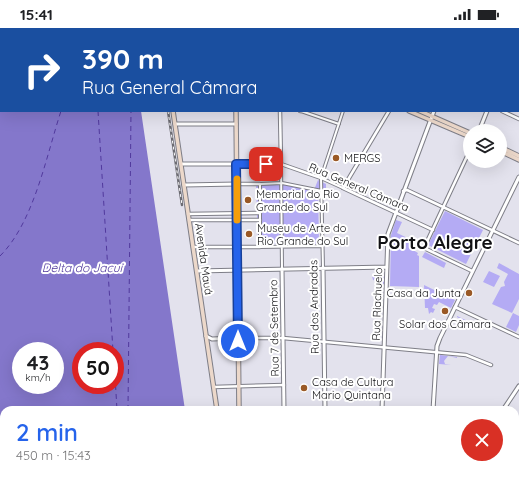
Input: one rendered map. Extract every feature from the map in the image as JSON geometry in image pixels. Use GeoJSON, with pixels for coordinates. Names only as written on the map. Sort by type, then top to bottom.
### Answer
{"type":"FeatureCollection","features":[{"type":"Feature","properties":{"kind":"main road","name":"Avenida Mauá"},"geometry":{"type":"LineString","coordinates":[[174,112],[216,406]]}},
{"type":"Feature","properties":{"kind":"main road"},"geometry":{"type":"LineString","coordinates":[[236,112],[239,406]]}},
{"type":"Feature","properties":{"kind":"main road"},"geometry":{"type":"LineString","coordinates":[[413,112],[463,130]]}},
{"type":"Feature","properties":{"kind":"main road"},"geometry":{"type":"LineString","coordinates":[[422,112],[463,134]]}},
{"type":"Feature","properties":{"kind":"main road"},"geometry":{"type":"LineString","coordinates":[[507,150],[519,156]]}},
{"type":"Feature","properties":{"kind":"main road"},"geometry":{"type":"LineString","coordinates":[[507,154],[519,160]]}},
{"type":"Feature","properties":{"kind":"street"},"geometry":{"type":"LineString","coordinates":[[280,112],[282,183]]}},
{"type":"Feature","properties":{"kind":"street"},"geometry":{"type":"LineString","coordinates":[[304,112],[339,124]]}},
{"type":"Feature","properties":{"kind":"street","name":"Rua dos Andradas"},"geometry":{"type":"LineString","coordinates":[[325,406],[321,178],[343,112]]}},
{"type":"Feature","properties":{"kind":"street"},"geometry":{"type":"LineString","coordinates":[[344,188],[388,112]]}},
{"type":"Feature","properties":{"kind":"street","name":"Rua Riachuelo"},"geometry":{"type":"LineString","coordinates":[[382,406],[388,234],[434,112]]}},
{"type":"Feature","properties":{"kind":"street"},"geometry":{"type":"LineString","coordinates":[[482,124],[487,112]]}},
{"type":"Feature","properties":{"kind":"street"},"geometry":{"type":"LineString","coordinates":[[504,112],[519,119]]}},
{"type":"Feature","properties":{"kind":"street"},"geometry":{"type":"LineString","coordinates":[[175,124],[236,124]]}},
{"type":"Feature","properties":{"kind":"street","name":"Rua General Câmara"},"geometry":{"type":"LineString","coordinates":[[181,164],[281,164],[321,178],[433,230]]}},
{"type":"Feature","properties":{"kind":"street"},"geometry":{"type":"LineString","coordinates":[[463,166],[424,248],[472,271]]}},
{"type":"Feature","properties":{"kind":"street"},"geometry":{"type":"LineString","coordinates":[[433,406],[437,352],[440,338],[519,177]]}},
{"type":"Feature","properties":{"kind":"street"},"geometry":{"type":"LineString","coordinates":[[184,184],[282,183],[322,192]]}},
{"type":"Feature","properties":{"kind":"street","name":"Rua 7 de Setembro"},"geometry":{"type":"LineString","coordinates":[[282,183],[284,406]]}},
{"type":"Feature","properties":{"kind":"street"},"geometry":{"type":"LineString","coordinates":[[260,184],[260,247]]}},
{"type":"Feature","properties":{"kind":"street"},"geometry":{"type":"LineString","coordinates":[[403,191],[407,190],[493,230],[519,244]]}},
{"type":"Feature","properties":{"kind":"street"},"geometry":{"type":"LineString","coordinates":[[188,214],[260,213]]}},
{"type":"Feature","properties":{"kind":"street"},"geometry":{"type":"LineString","coordinates":[[245,214],[245,220]]}},
{"type":"Feature","properties":{"kind":"street"},"geometry":{"type":"LineString","coordinates":[[253,214],[253,220]]}},
{"type":"Feature","properties":{"kind":"street"},"geometry":{"type":"LineString","coordinates":[[189,220],[260,220]]}},
{"type":"Feature","properties":{"kind":"street"},"geometry":{"type":"LineString","coordinates":[[193,247],[322,246]]}},
{"type":"Feature","properties":{"kind":"street"},"geometry":{"type":"LineString","coordinates":[[197,271],[387,267]]}},
{"type":"Feature","properties":{"kind":"street"},"geometry":{"type":"LineString","coordinates":[[455,307],[519,338]]}},
{"type":"Feature","properties":{"kind":"street"},"geometry":{"type":"LineString","coordinates":[[206,336],[211,339],[283,338],[437,352],[466,355],[491,365]]}},
{"type":"Feature","properties":{"kind":"street"},"geometry":{"type":"LineString","coordinates":[[214,387],[284,386]]}},
{"type":"Feature","properties":{"kind":"street"},"geometry":{"type":"LineString","coordinates":[[506,406],[519,386]]}},
{"type":"Feature","properties":{"kind":"shaded area"},"geometry":{"type":"Polygon","coordinates":[[[318,180],[326,184],[326,191],[318,190],[319,244],[258,244],[256,185],[282,183],[314,190],[318,180]]]}},
{"type":"Feature","properties":{"kind":"shaded area"},"geometry":{"type":"Polygon","coordinates":[[[445,211],[483,230],[466,264],[428,245],[445,211]]]}},
{"type":"Feature","properties":{"kind":"shaded area"},"geometry":{"type":"Polygon","coordinates":[[[396,220],[402,222],[397,233],[418,243],[417,248],[415,247],[413,250],[418,253],[417,255],[419,256],[419,287],[390,286],[391,235],[396,220]]]}},
{"type":"Feature","properties":{"kind":"shaded area"},"geometry":{"type":"Polygon","coordinates":[[[425,252],[446,263],[444,268],[422,257],[425,252]]]}},
{"type":"Feature","properties":{"kind":"shaded area"},"geometry":{"type":"Polygon","coordinates":[[[499,263],[519,274],[519,299],[512,313],[492,304],[501,287],[505,286],[504,282],[508,274],[497,268],[499,263]]]}},
{"type":"Feature","properties":{"kind":"shaded area"},"geometry":{"type":"Polygon","coordinates":[[[489,271],[500,276],[494,287],[483,282],[489,271]]]}},
{"type":"Feature","properties":{"kind":"shaded area"},"geometry":{"type":"Polygon","coordinates":[[[372,276],[385,276],[384,284],[373,280],[372,276]]]}},
{"type":"Feature","properties":{"kind":"shaded area"},"geometry":{"type":"Polygon","coordinates":[[[424,285],[455,300],[451,308],[439,302],[437,305],[434,304],[432,308],[435,309],[433,313],[431,312],[429,314],[428,308],[425,308],[424,285]]]}},
{"type":"Feature","properties":{"kind":"shaded area"},"geometry":{"type":"Polygon","coordinates":[[[513,313],[519,316],[519,325],[516,332],[506,327],[513,313]]]}},
{"type":"Feature","properties":{"kind":"shaded area"},"geometry":{"type":"Polygon","coordinates":[[[457,316],[474,324],[471,330],[461,324],[462,320],[457,316]]]}},
{"type":"Feature","properties":{"kind":"shaded area"},"geometry":{"type":"Polygon","coordinates":[[[440,355],[457,357],[457,358],[448,356],[444,361],[445,364],[451,365],[439,364],[440,355]]]}},
{"type":"Feature","properties":{"kind":"water","name":"Delta do Jacuí"},"geometry":{"type":"Polygon","coordinates":[[[0,112],[141,112],[184,406],[0,406],[0,112]]]}},
{"type":"Feature","properties":{"kind":"ferry route"},"geometry":{"type":"LineString","coordinates":[[0,256],[12,242],[30,207],[38,188],[61,112]]}},
{"type":"Feature","properties":{"kind":"ferry route"},"geometry":{"type":"LineString","coordinates":[[98,112],[112,342]]}},
{"type":"Feature","properties":{"kind":"ferry route"},"geometry":{"type":"LineString","coordinates":[[128,406],[131,112]]}},
{"type":"Feature","properties":{"kind":"ferry route"},"geometry":{"type":"LineString","coordinates":[[116,394],[117,406]]}},
{"type":"Feature","properties":{"kind":"railway"},"geometry":{"type":"LineString","coordinates":[[168,112],[182,205]]}},
{"type":"Feature","properties":{"kind":"slow traffic"},"geometry":{"type":"LineString","coordinates":[[237,179],[237,220]]}},
{"type":"Feature","properties":{"kind":"place","name":"MERGS"},"geometry":{"type":"Point","coordinates":[336,158]}},
{"type":"Feature","properties":{"kind":"place","name":"Memorial do Rio Grande do Sul"},"geometry":{"type":"Point","coordinates":[248,200]}},
{"type":"Feature","properties":{"kind":"place","name":"Museu de Arte do Rio Grande do Sul"},"geometry":{"type":"Point","coordinates":[249,234]}},
{"type":"Feature","properties":{"kind":"place","name":"Casa da Junta"},"geometry":{"type":"Point","coordinates":[469,293]}},
{"type":"Feature","properties":{"kind":"place","name":"Solar dos Câmara"},"geometry":{"type":"Point","coordinates":[445,311]}},
{"type":"Feature","properties":{"kind":"place","name":"Casa de Cultura Mario Quintana"},"geometry":{"type":"Point","coordinates":[304,388]}},
{"type":"Feature","properties":{"kind":"district","name":"Porto Alegre"},"geometry":{"type":"Point","coordinates":[435,242]}},
{"type":"Feature","properties":{"kind":"route"},"geometry":{"type":"LineString","coordinates":[[238,341],[236,164],[266,164]]}}]}
